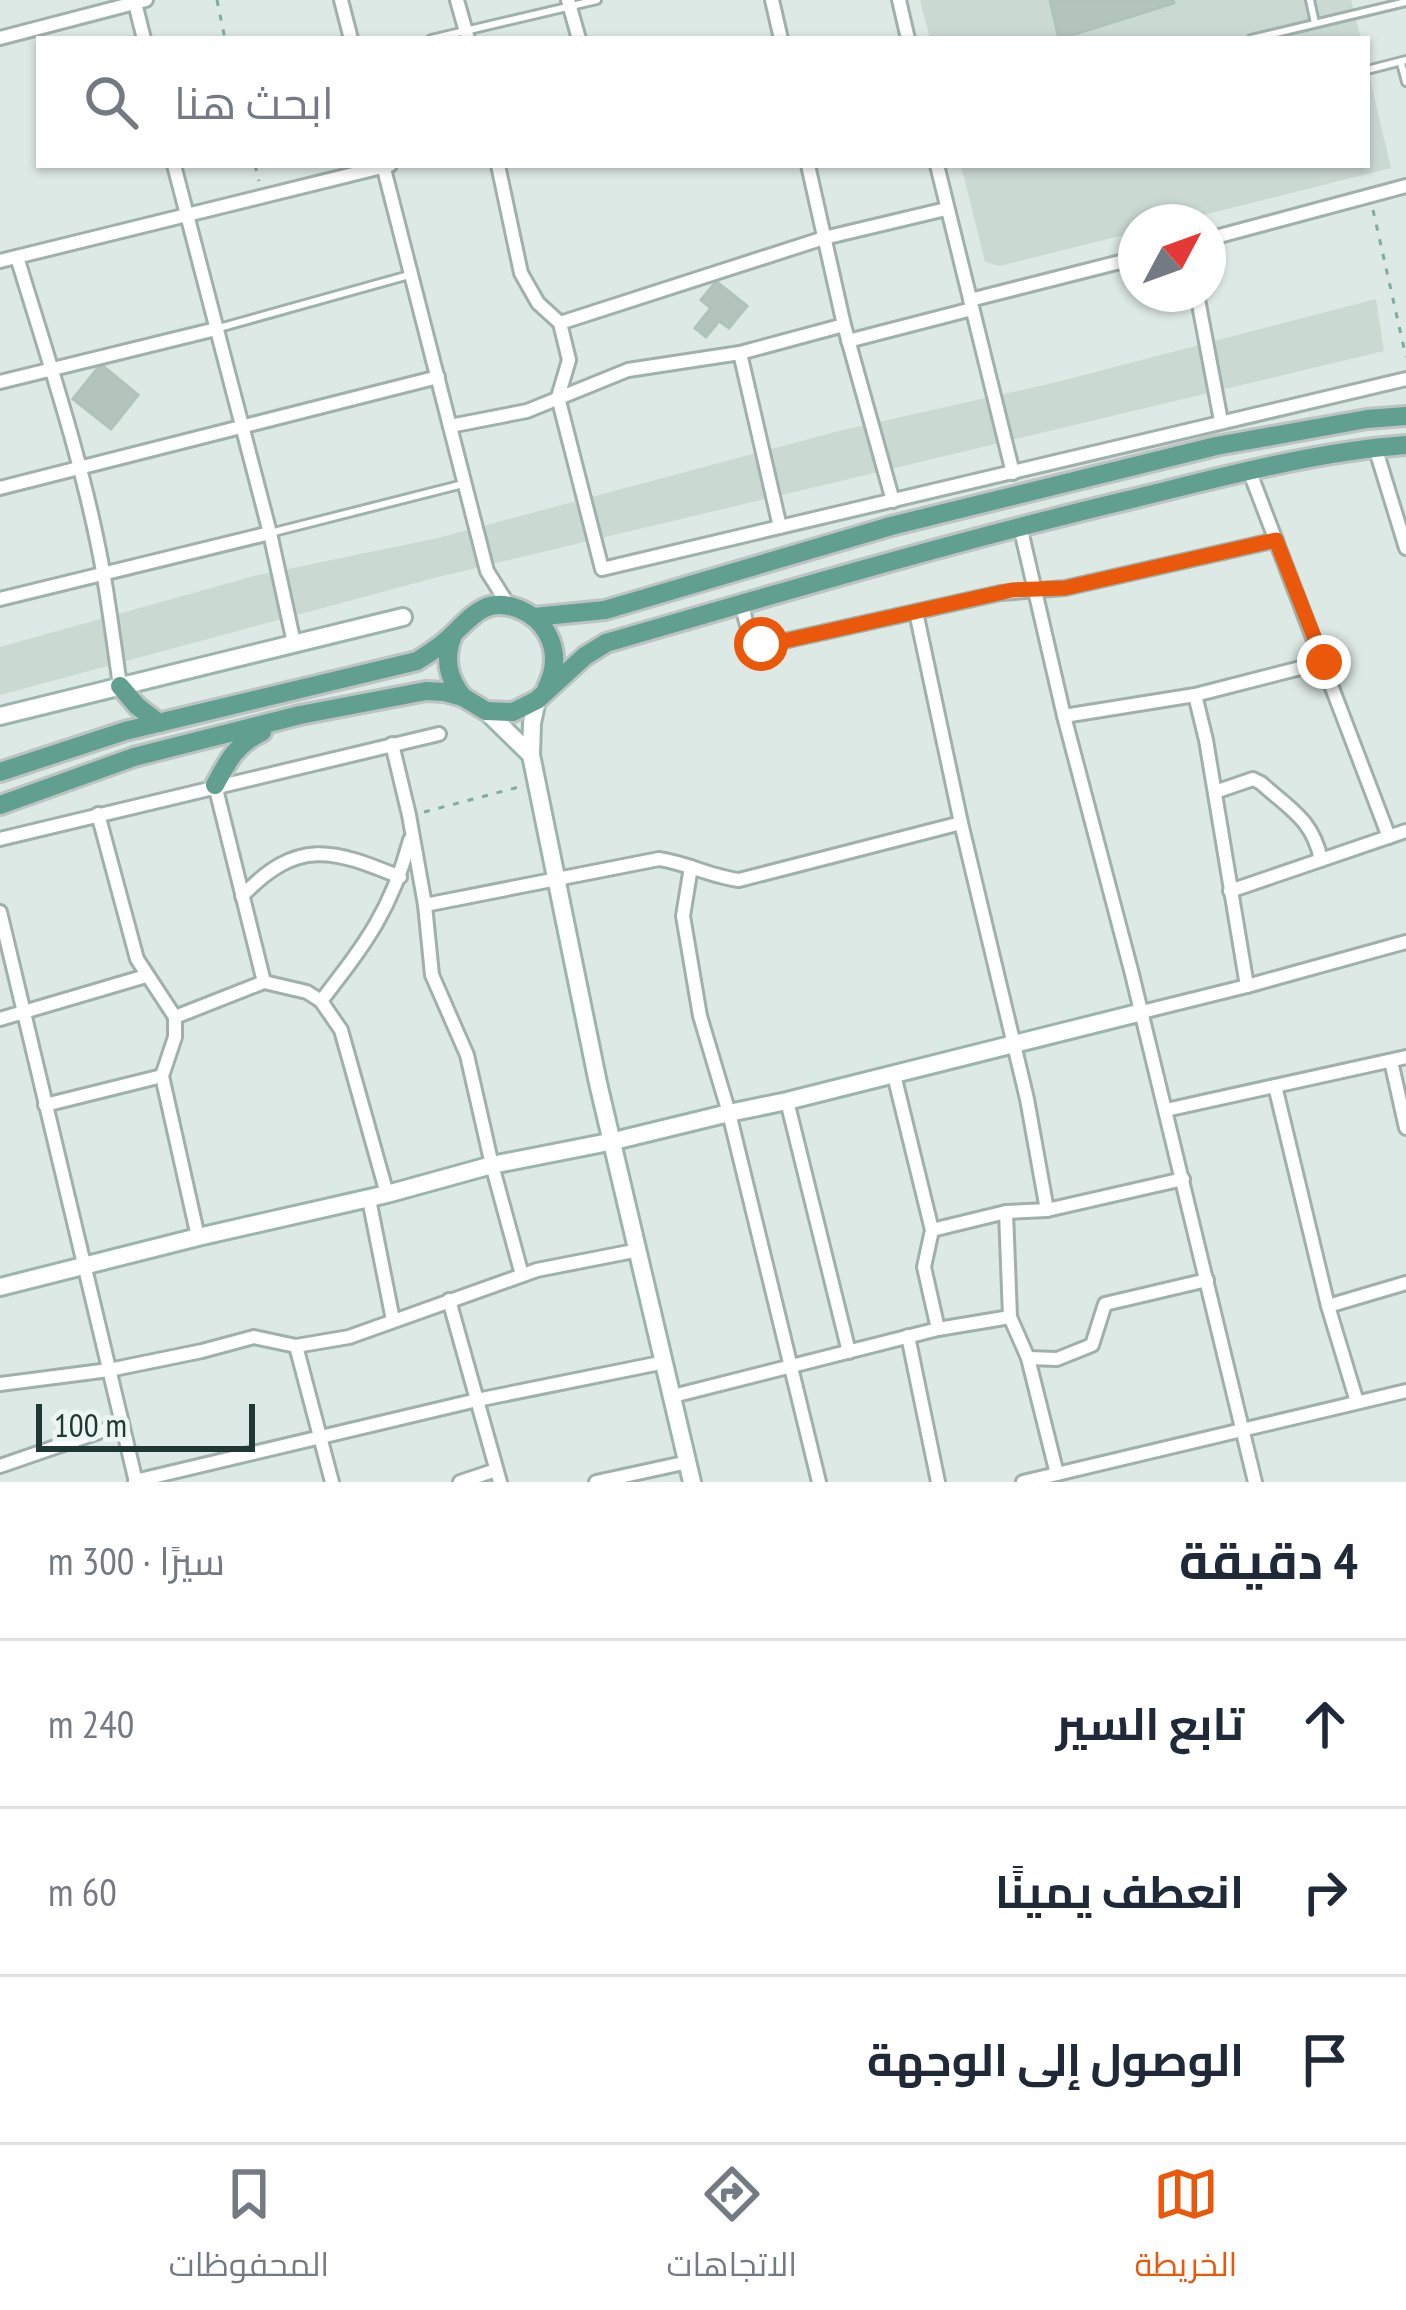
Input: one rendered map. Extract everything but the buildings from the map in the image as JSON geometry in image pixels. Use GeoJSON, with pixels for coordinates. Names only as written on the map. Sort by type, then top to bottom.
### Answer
{"type":"FeatureCollection","features":[{"type":"Feature","properties":{"kind":"main road"},"geometry":{"type":"LineString","coordinates":[[534,617],[605,610],[891,526],[1216,446],[1406,416]]}},
{"type":"Feature","properties":{"kind":"main road"},"geometry":{"type":"LineString","coordinates":[[0,805],[134,758],[301,715],[426,691],[463,698],[486,711],[513,712],[606,644],[1020,526],[1249,470],[1406,445]]}},
{"type":"Feature","properties":{"kind":"main road"},"geometry":{"type":"LineString","coordinates":[[0,772],[125,731],[417,661],[482,609],[509,606],[543,626],[555,664],[541,695]]}},
{"type":"Feature","properties":{"kind":"main road"},"geometry":{"type":"LineString","coordinates":[[453,635],[448,647],[449,674],[463,698]]}},
{"type":"Feature","properties":{"kind":"main road"},"geometry":{"type":"LineString","coordinates":[[120,686],[159,723]]}},
{"type":"Feature","properties":{"kind":"main road"},"geometry":{"type":"LineString","coordinates":[[215,785],[240,744],[301,715]]}},
{"type":"Feature","properties":{"kind":"street"},"geometry":{"type":"LineString","coordinates":[[86,0],[90,16]]}},
{"type":"Feature","properties":{"kind":"street"},"geometry":{"type":"LineString","coordinates":[[341,0],[350,36]]}},
{"type":"Feature","properties":{"kind":"street"},"geometry":{"type":"LineString","coordinates":[[457,0],[467,35]]}},
{"type":"Feature","properties":{"kind":"street"},"geometry":{"type":"LineString","coordinates":[[772,0],[780,36]]}},
{"type":"Feature","properties":{"kind":"street"},"geometry":{"type":"LineString","coordinates":[[899,0],[906,36]]}},
{"type":"Feature","properties":{"kind":"street"},"geometry":{"type":"LineString","coordinates":[[0,38],[141,1],[144,36]]}},
{"type":"Feature","properties":{"kind":"street"},"geometry":{"type":"LineString","coordinates":[[569,3],[578,36]]}},
{"type":"Feature","properties":{"kind":"street"},"geometry":{"type":"LineString","coordinates":[[175,168],[295,643]]}},
{"type":"Feature","properties":{"kind":"street"},"geometry":{"type":"LineString","coordinates":[[0,261],[378,168]]}},
{"type":"Feature","properties":{"kind":"street"},"geometry":{"type":"LineString","coordinates":[[386,168],[463,484],[488,571],[509,606]]}},
{"type":"Feature","properties":{"kind":"street"},"geometry":{"type":"LineString","coordinates":[[499,168],[520,272],[538,303],[560,322],[569,360],[558,397],[602,569],[1406,380]]}},
{"type":"Feature","properties":{"kind":"street"},"geometry":{"type":"LineString","coordinates":[[809,168],[848,341],[893,501]]}},
{"type":"Feature","properties":{"kind":"street"},"geometry":{"type":"LineString","coordinates":[[938,168],[1013,473]]}},
{"type":"Feature","properties":{"kind":"street"},"geometry":{"type":"LineString","coordinates":[[1226,234],[1406,186]]}},
{"type":"Feature","properties":{"kind":"street"},"geometry":{"type":"LineString","coordinates":[[560,322],[824,238],[946,209]]}},
{"type":"Feature","properties":{"kind":"street"},"geometry":{"type":"LineString","coordinates":[[16,257],[79,469],[103,574],[120,686]]}},
{"type":"Feature","properties":{"kind":"street"},"geometry":{"type":"LineString","coordinates":[[848,341],[1118,263]]}},
{"type":"Feature","properties":{"kind":"street"},"geometry":{"type":"LineString","coordinates":[[1200,312],[1221,421]]}},
{"type":"Feature","properties":{"kind":"street"},"geometry":{"type":"LineString","coordinates":[[450,426],[527,411],[628,370],[740,353],[844,325]]}},
{"type":"Feature","properties":{"kind":"street"},"geometry":{"type":"LineString","coordinates":[[0,382],[216,329]]}},
{"type":"Feature","properties":{"kind":"street"},"geometry":{"type":"LineString","coordinates":[[740,353],[780,526]]}},
{"type":"Feature","properties":{"kind":"street"},"geometry":{"type":"LineString","coordinates":[[0,488],[437,377]]}},
{"type":"Feature","properties":{"kind":"street"},"geometry":{"type":"LineString","coordinates":[[1375,448],[1406,548]]}},
{"type":"Feature","properties":{"kind":"street"},"geometry":{"type":"LineString","coordinates":[[1249,470],[1389,837]]}},
{"type":"Feature","properties":{"kind":"street"},"geometry":{"type":"LineString","coordinates":[[1020,526],[1255,1482]]}},
{"type":"Feature","properties":{"kind":"street"},"geometry":{"type":"LineString","coordinates":[[0,598],[270,533]]}},
{"type":"Feature","properties":{"kind":"street"},"geometry":{"type":"LineString","coordinates":[[742,604],[749,633],[766,645],[1012,590],[1065,588],[1276,540]]}},
{"type":"Feature","properties":{"kind":"street"},"geometry":{"type":"LineString","coordinates":[[482,609],[488,571]]}},
{"type":"Feature","properties":{"kind":"street"},"geometry":{"type":"LineString","coordinates":[[916,612],[1027,1099],[1047,1210]]}},
{"type":"Feature","properties":{"kind":"street"},"geometry":{"type":"LineString","coordinates":[[0,716],[403,617]]}},
{"type":"Feature","properties":{"kind":"street"},"geometry":{"type":"LineString","coordinates":[[1064,716],[1195,695],[1324,662]]}},
{"type":"Feature","properties":{"kind":"street"},"geometry":{"type":"LineString","coordinates":[[541,695],[532,723],[531,755],[598,1083],[692,1482]]}},
{"type":"Feature","properties":{"kind":"street"},"geometry":{"type":"LineString","coordinates":[[1195,695],[1247,986]]}},
{"type":"Feature","properties":{"kind":"street"},"geometry":{"type":"LineString","coordinates":[[486,711],[531,755]]}},
{"type":"Feature","properties":{"kind":"street"},"geometry":{"type":"LineString","coordinates":[[0,839],[440,734]]}},
{"type":"Feature","properties":{"kind":"street"},"geometry":{"type":"LineString","coordinates":[[392,744],[425,904],[432,975],[467,1055],[522,1275]]}},
{"type":"Feature","properties":{"kind":"street"},"geometry":{"type":"LineString","coordinates":[[1214,792],[1253,778],[1262,783],[1311,827],[1321,860]]}},
{"type":"Feature","properties":{"kind":"street"},"geometry":{"type":"LineString","coordinates":[[215,785],[264,982]]}},
{"type":"Feature","properties":{"kind":"street"},"geometry":{"type":"LineString","coordinates":[[98,814],[136,959],[175,1017],[175,1037],[162,1076],[198,1238]]}},
{"type":"Feature","properties":{"kind":"street"},"geometry":{"type":"LineString","coordinates":[[425,904],[659,859],[740,880],[961,824]]}},
{"type":"Feature","properties":{"kind":"street"},"geometry":{"type":"LineString","coordinates":[[1230,891],[1406,831]]}},
{"type":"Feature","properties":{"kind":"street"},"geometry":{"type":"LineString","coordinates":[[321,1001],[377,926],[400,878],[412,833]]}},
{"type":"Feature","properties":{"kind":"street"},"geometry":{"type":"LineString","coordinates":[[242,896],[285,861],[325,853],[348,856],[400,878]]}},
{"type":"Feature","properties":{"kind":"street"},"geometry":{"type":"LineString","coordinates":[[691,867],[683,916],[700,1016],[729,1112],[819,1482]]}},
{"type":"Feature","properties":{"kind":"street"},"geometry":{"type":"LineString","coordinates":[[0,913],[135,1482],[477,1400],[665,1362]]}},
{"type":"Feature","properties":{"kind":"street"},"geometry":{"type":"LineString","coordinates":[[0,1287],[492,1166],[894,1075],[1406,942]]}},
{"type":"Feature","properties":{"kind":"street"},"geometry":{"type":"LineString","coordinates":[[0,1019],[146,976]]}},
{"type":"Feature","properties":{"kind":"street"},"geometry":{"type":"LineString","coordinates":[[175,1017],[264,982],[307,992],[321,1001],[341,1030],[378,1197],[393,1320]]}},
{"type":"Feature","properties":{"kind":"street"},"geometry":{"type":"LineString","coordinates":[[1166,1110],[1406,1058]]}},
{"type":"Feature","properties":{"kind":"street"},"geometry":{"type":"LineString","coordinates":[[1390,1061],[1406,1128]]}},
{"type":"Feature","properties":{"kind":"street"},"geometry":{"type":"LineString","coordinates":[[894,1075],[932,1230],[925,1267],[938,1329]]}},
{"type":"Feature","properties":{"kind":"street"},"geometry":{"type":"LineString","coordinates":[[45,1105],[162,1076]]}},
{"type":"Feature","properties":{"kind":"street"},"geometry":{"type":"LineString","coordinates":[[1275,1086],[1328,1306],[1357,1402]]}},
{"type":"Feature","properties":{"kind":"street"},"geometry":{"type":"LineString","coordinates":[[787,1101],[849,1352]]}},
{"type":"Feature","properties":{"kind":"street"},"geometry":{"type":"LineString","coordinates":[[932,1230],[1183,1179]]}},
{"type":"Feature","properties":{"kind":"street"},"geometry":{"type":"LineString","coordinates":[[1006,1212],[1010,1317],[1028,1358],[1058,1474]]}},
{"type":"Feature","properties":{"kind":"street"},"geometry":{"type":"LineString","coordinates":[[0,1384],[109,1370],[254,1337],[296,1346],[349,1336],[522,1275],[638,1250]]}},
{"type":"Feature","properties":{"kind":"street"},"geometry":{"type":"LineString","coordinates":[[1028,1358],[1057,1359],[1092,1346],[1105,1304],[1208,1280]]}},
{"type":"Feature","properties":{"kind":"street"},"geometry":{"type":"LineString","coordinates":[[1328,1306],[1406,1283]]}},
{"type":"Feature","properties":{"kind":"street"},"geometry":{"type":"LineString","coordinates":[[449,1300],[498,1476],[460,1482]]}},
{"type":"Feature","properties":{"kind":"street"},"geometry":{"type":"LineString","coordinates":[[673,1396],[908,1336],[1010,1317]]}},
{"type":"Feature","properties":{"kind":"street"},"geometry":{"type":"LineString","coordinates":[[908,1336],[938,1482]]}},
{"type":"Feature","properties":{"kind":"street"},"geometry":{"type":"LineString","coordinates":[[296,1346],[332,1482]]}},
{"type":"Feature","properties":{"kind":"street"},"geometry":{"type":"LineString","coordinates":[[1026,1482],[1406,1391]]}},
{"type":"Feature","properties":{"kind":"street"},"geometry":{"type":"LineString","coordinates":[[0,1466],[122,1424]]}},
{"type":"Feature","properties":{"kind":"street"},"geometry":{"type":"LineString","coordinates":[[596,1482],[688,1462]]}},
{"type":"Feature","properties":{"kind":"lane"},"geometry":{"type":"LineString","coordinates":[[467,35],[569,3],[597,0]]}},
{"type":"Feature","properties":{"kind":"lane"},"geometry":{"type":"LineString","coordinates":[[1310,0],[1315,23]]}},
{"type":"Feature","properties":{"kind":"lane"},"geometry":{"type":"LineString","coordinates":[[1263,36],[1406,2]]}},
{"type":"Feature","properties":{"kind":"lane"},"geometry":{"type":"LineString","coordinates":[[1370,69],[1404,61],[1406,82]]}},
{"type":"Feature","properties":{"kind":"lane"},"geometry":{"type":"LineString","coordinates":[[216,329],[409,275]]}},
{"type":"Feature","properties":{"kind":"lane"},"geometry":{"type":"LineString","coordinates":[[270,533],[463,484]]}},
{"type":"Feature","properties":{"kind":"path"},"geometry":{"type":"LineString","coordinates":[[217,0],[224,36]]}},
{"type":"Feature","properties":{"kind":"path"},"geometry":{"type":"LineString","coordinates":[[256,168],[262,197]]}},
{"type":"Feature","properties":{"kind":"path"},"geometry":{"type":"LineString","coordinates":[[1370,196],[1406,357]]}},
{"type":"Feature","properties":{"kind":"path"},"geometry":{"type":"LineString","coordinates":[[409,815],[538,783]]}},
{"type":"Feature","properties":{"kind":"shaded area"},"geometry":{"type":"Polygon","coordinates":[[[920,0],[1351,0],[1360,36],[929,36],[920,0]]]}},
{"type":"Feature","properties":{"kind":"shaded area"},"geometry":{"type":"Polygon","coordinates":[[[1370,79],[1391,168],[1226,209],[1226,204],[1118,204],[1118,236],[999,266],[985,262],[962,168],[1370,168],[1370,79]]]}},
{"type":"Feature","properties":{"kind":"shaded area"},"geometry":{"type":"Polygon","coordinates":[[[1376,299],[1384,351],[434,578],[0,695],[0,647],[254,576],[438,538],[843,430],[1053,383],[1376,299]]]}},
{"type":"Feature","properties":{"kind":"route"},"geometry":{"type":"LineString","coordinates":[[761,644],[1012,590],[1065,588],[1276,540],[1324,662]]}}]}
